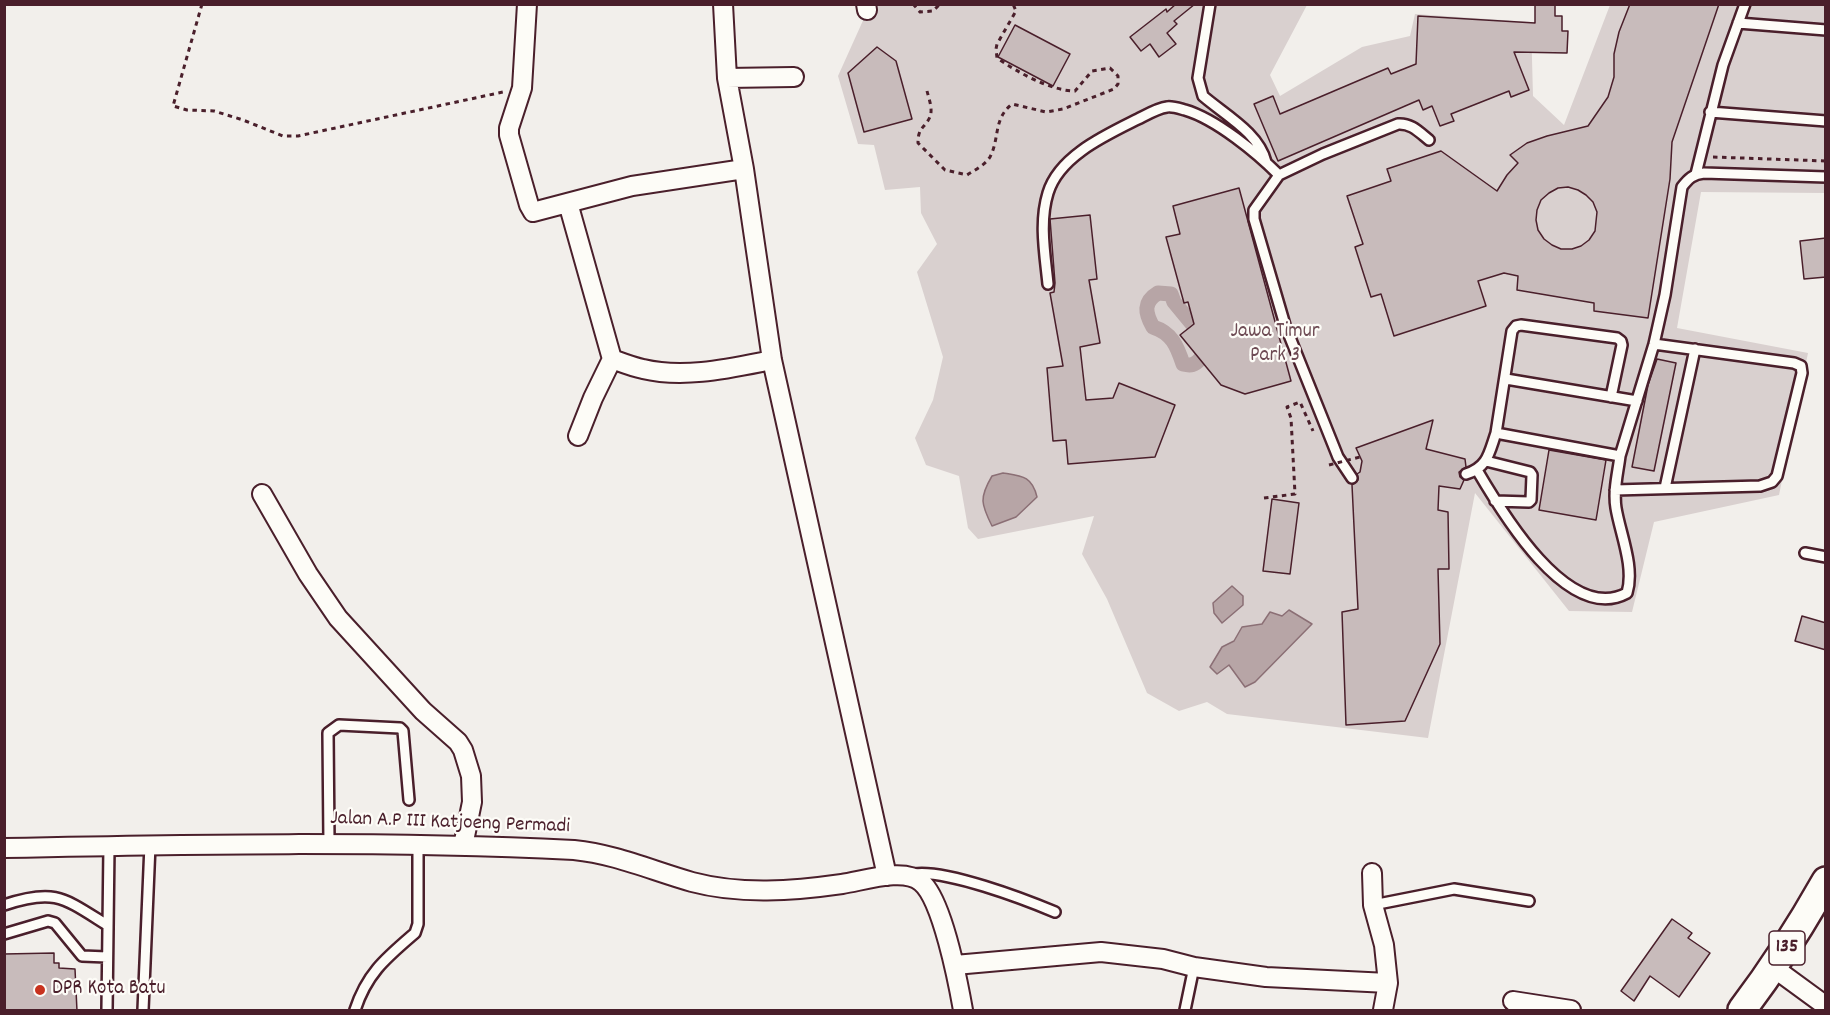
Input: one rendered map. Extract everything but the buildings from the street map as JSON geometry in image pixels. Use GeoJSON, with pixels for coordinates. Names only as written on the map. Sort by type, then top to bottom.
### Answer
{"type":"FeatureCollection","features":[{"type":"Feature","properties":{"kind":"main road","name":"135"},"geometry":{"type":"LineString","coordinates":[[1742,1011],[1774,968],[1803,923],[1826,881]]}},
{"type":"Feature","properties":{"kind":"street"},"geometry":{"type":"LineString","coordinates":[[527,4],[522,88],[509,128],[509,135],[533,212],[632,186],[744,169]]}},
{"type":"Feature","properties":{"kind":"street"},"geometry":{"type":"LineString","coordinates":[[723,4],[727,78],[744,169],[772,360],[887,876]]}},
{"type":"Feature","properties":{"kind":"street"},"geometry":{"type":"LineString","coordinates":[[727,78],[794,77]]}},
{"type":"Feature","properties":{"kind":"street"},"geometry":{"type":"LineString","coordinates":[[568,203],[612,359],[578,436]]}},
{"type":"Feature","properties":{"kind":"street"},"geometry":{"type":"LineString","coordinates":[[612,359],[644,369],[666,372],[727,369],[772,360]]}},
{"type":"Feature","properties":{"kind":"street"},"geometry":{"type":"LineString","coordinates":[[262,494],[308,574],[338,618],[423,711],[458,742],[463,750],[471,776],[472,802],[463,846]]}},
{"type":"Feature","properties":{"kind":"street","name":"Jalan A.P III Katjoeng Permadi"},"geometry":{"type":"LineString","coordinates":[[4,848],[329,843],[418,844],[597,852],[694,882],[745,891],[799,889],[909,875]]}},
{"type":"Feature","properties":{"kind":"street"},"geometry":{"type":"LineString","coordinates":[[1372,873],[1373,905],[1384,945],[1388,983],[1383,1011]]}},
{"type":"Feature","properties":{"kind":"street"},"geometry":{"type":"LineString","coordinates":[[909,875],[920,880],[928,889],[955,965],[963,1011]]}},
{"type":"Feature","properties":{"kind":"street"},"geometry":{"type":"LineString","coordinates":[[955,965],[1101,952],[1162,959],[1194,967],[1285,979],[1388,983]]}},
{"type":"Feature","properties":{"kind":"street"},"geometry":{"type":"LineString","coordinates":[[1774,968],[1826,1006]]}},
{"type":"Feature","properties":{"kind":"street"},"geometry":{"type":"LineString","coordinates":[[1513,1001],[1571,1011]]}},
{"type":"Feature","properties":{"kind":"lane"},"geometry":{"type":"LineString","coordinates":[[1210,4],[1198,78],[1199,87],[1203,96],[1254,138],[1261,147],[1266,162]]}},
{"type":"Feature","properties":{"kind":"lane"},"geometry":{"type":"LineString","coordinates":[[1477,471],[1521,539],[1556,574],[1576,590],[1594,597],[1610,599],[1627,593],[1629,586],[1626,554],[1616,508],[1615,490],[1620,456],[1654,344],[1665,295],[1682,187],[1696,174],[1723,65],[1745,4]]}},
{"type":"Feature","properties":{"kind":"lane"},"geometry":{"type":"LineString","coordinates":[[1738,23],[1826,30]]}},
{"type":"Feature","properties":{"kind":"lane"},"geometry":{"type":"LineString","coordinates":[[1048,284],[1043,212],[1048,191],[1058,174],[1097,139],[1168,107],[1187,111],[1208,121],[1234,137],[1279,175]]}},
{"type":"Feature","properties":{"kind":"lane"},"geometry":{"type":"LineString","coordinates":[[1710,112],[1826,121]]}},
{"type":"Feature","properties":{"kind":"lane"},"geometry":{"type":"LineString","coordinates":[[1352,478],[1338,457],[1293,346],[1254,219],[1254,210],[1279,175],[1323,154],[1398,124],[1405,123],[1411,126],[1429,141]]}},
{"type":"Feature","properties":{"kind":"lane"},"geometry":{"type":"LineString","coordinates":[[1696,174],[1826,177]]}},
{"type":"Feature","properties":{"kind":"lane"},"geometry":{"type":"LineString","coordinates":[[1466,474],[1477,471],[1486,461],[1496,433],[1512,331],[1516,326],[1617,338],[1622,345],[1611,397]]}},
{"type":"Feature","properties":{"kind":"lane"},"geometry":{"type":"LineString","coordinates":[[1615,490],[1760,486],[1773,482],[1777,476],[1802,373],[1801,366],[1794,363],[1654,344]]}},
{"type":"Feature","properties":{"kind":"lane"},"geometry":{"type":"LineString","coordinates":[[1665,488],[1695,349]]}},
{"type":"Feature","properties":{"kind":"lane"},"geometry":{"type":"LineString","coordinates":[[1506,379],[1637,401]]}},
{"type":"Feature","properties":{"kind":"lane"},"geometry":{"type":"LineString","coordinates":[[1496,433],[1620,456]]}},
{"type":"Feature","properties":{"kind":"lane"},"geometry":{"type":"LineString","coordinates":[[1486,461],[1530,472],[1532,475],[1529,502],[1495,501]]}},
{"type":"Feature","properties":{"kind":"lane"},"geometry":{"type":"LineString","coordinates":[[1805,553],[1826,557]]}},
{"type":"Feature","properties":{"kind":"lane"},"geometry":{"type":"LineString","coordinates":[[329,843],[328,733],[339,725],[400,728],[403,731],[409,800]]}},
{"type":"Feature","properties":{"kind":"lane"},"geometry":{"type":"LineString","coordinates":[[355,1011],[364,984],[415,933],[418,924],[418,844]]}},
{"type":"Feature","properties":{"kind":"lane"},"geometry":{"type":"LineString","coordinates":[[143,1011],[150,845]]}},
{"type":"Feature","properties":{"kind":"lane"},"geometry":{"type":"LineString","coordinates":[[107,1011],[109,846]]}},
{"type":"Feature","properties":{"kind":"lane"},"geometry":{"type":"LineString","coordinates":[[909,875],[933,873],[957,879],[1054,912]]}},
{"type":"Feature","properties":{"kind":"lane"},"geometry":{"type":"LineString","coordinates":[[1373,905],[1454,889],[1528,901]]}},
{"type":"Feature","properties":{"kind":"lane"},"geometry":{"type":"LineString","coordinates":[[4,905],[26,898],[58,897],[67,900],[107,925]]}},
{"type":"Feature","properties":{"kind":"lane"},"geometry":{"type":"LineString","coordinates":[[4,934],[48,921],[54,923],[82,956],[107,957]]}},
{"type":"Feature","properties":{"kind":"lane"},"geometry":{"type":"LineString","coordinates":[[1185,1011],[1194,967]]}},
{"type":"Feature","properties":{"kind":"path"},"geometry":{"type":"LineString","coordinates":[[202,4],[173,106],[187,110],[214,111],[283,136],[298,136],[522,88]]}},
{"type":"Feature","properties":{"kind":"path"},"geometry":{"type":"LineString","coordinates":[[913,4],[920,12],[933,11],[940,4]]}},
{"type":"Feature","properties":{"kind":"path"},"geometry":{"type":"LineString","coordinates":[[927,91],[931,110],[929,118],[918,132],[918,143],[945,170],[967,175],[990,157],[1004,110],[1012,104],[1046,112],[1063,109],[1114,89],[1118,84],[1118,76],[1110,68],[1092,71],[1075,91],[1064,91],[1051,88],[997,58],[997,44],[1016,11],[1013,4]]}},
{"type":"Feature","properties":{"kind":"path"},"geometry":{"type":"LineString","coordinates":[[1713,157],[1826,161]]}},
{"type":"Feature","properties":{"kind":"path"},"geometry":{"type":"LineString","coordinates":[[1264,498],[1295,494],[1291,418],[1287,407],[1300,402],[1314,434]]}},
{"type":"Feature","properties":{"kind":"path"},"geometry":{"type":"LineString","coordinates":[[1329,465],[1359,457]]}},
{"type":"Feature","properties":{"kind":"green space","name":"Jawa Timur Park 3"},"geometry":{"type":"Polygon","coordinates":[[[870,5],[1307,5],[1270,75],[1280,96],[1362,47],[1410,36],[1415,14],[1531,22],[1533,96],[1564,125],[1610,5],[1825,5],[1825,193],[1701,192],[1677,328],[1808,353],[1779,495],[1654,522],[1632,612],[1569,611],[1475,493],[1428,738],[1227,714],[1207,702],[1179,711],[1147,693],[1107,599],[1082,554],[1094,516],[978,539],[968,528],[959,476],[926,465],[915,438],[933,400],[943,357],[917,272],[937,244],[921,213],[920,187],[885,190],[874,145],[858,144],[838,76],[870,5]]]}},
{"type":"Feature","properties":{"kind":"shaded area"},"geometry":{"type":"Polygon","coordinates":[[[1003,473],[1025,478],[1032,485],[1037,497],[1016,517],[992,526],[984,506],[983,496],[992,476],[1003,473]]]}},
{"type":"Feature","properties":{"kind":"shaded area"},"geometry":{"type":"Polygon","coordinates":[[[1232,586],[1243,596],[1243,605],[1222,623],[1214,613],[1213,603],[1232,586]]]}},
{"type":"Feature","properties":{"kind":"shaded area"},"geometry":{"type":"Polygon","coordinates":[[[1289,610],[1312,624],[1255,682],[1245,687],[1229,665],[1217,674],[1210,667],[1222,647],[1234,641],[1242,627],[1262,624],[1270,612],[1282,616],[1289,610]]]}},
{"type":"Feature","properties":{"kind":"waterway"},"geometry":{"type":"LineString","coordinates":[[1193,325],[1174,302],[1171,294],[1158,293],[1150,300],[1147,312],[1153,327],[1165,333],[1173,341],[1183,364],[1193,364],[1200,359]]}},
{"type":"Feature","properties":{"kind":"place","name":"DPR Kota Batu"},"geometry":{"type":"Point","coordinates":[40,990]}}]}
